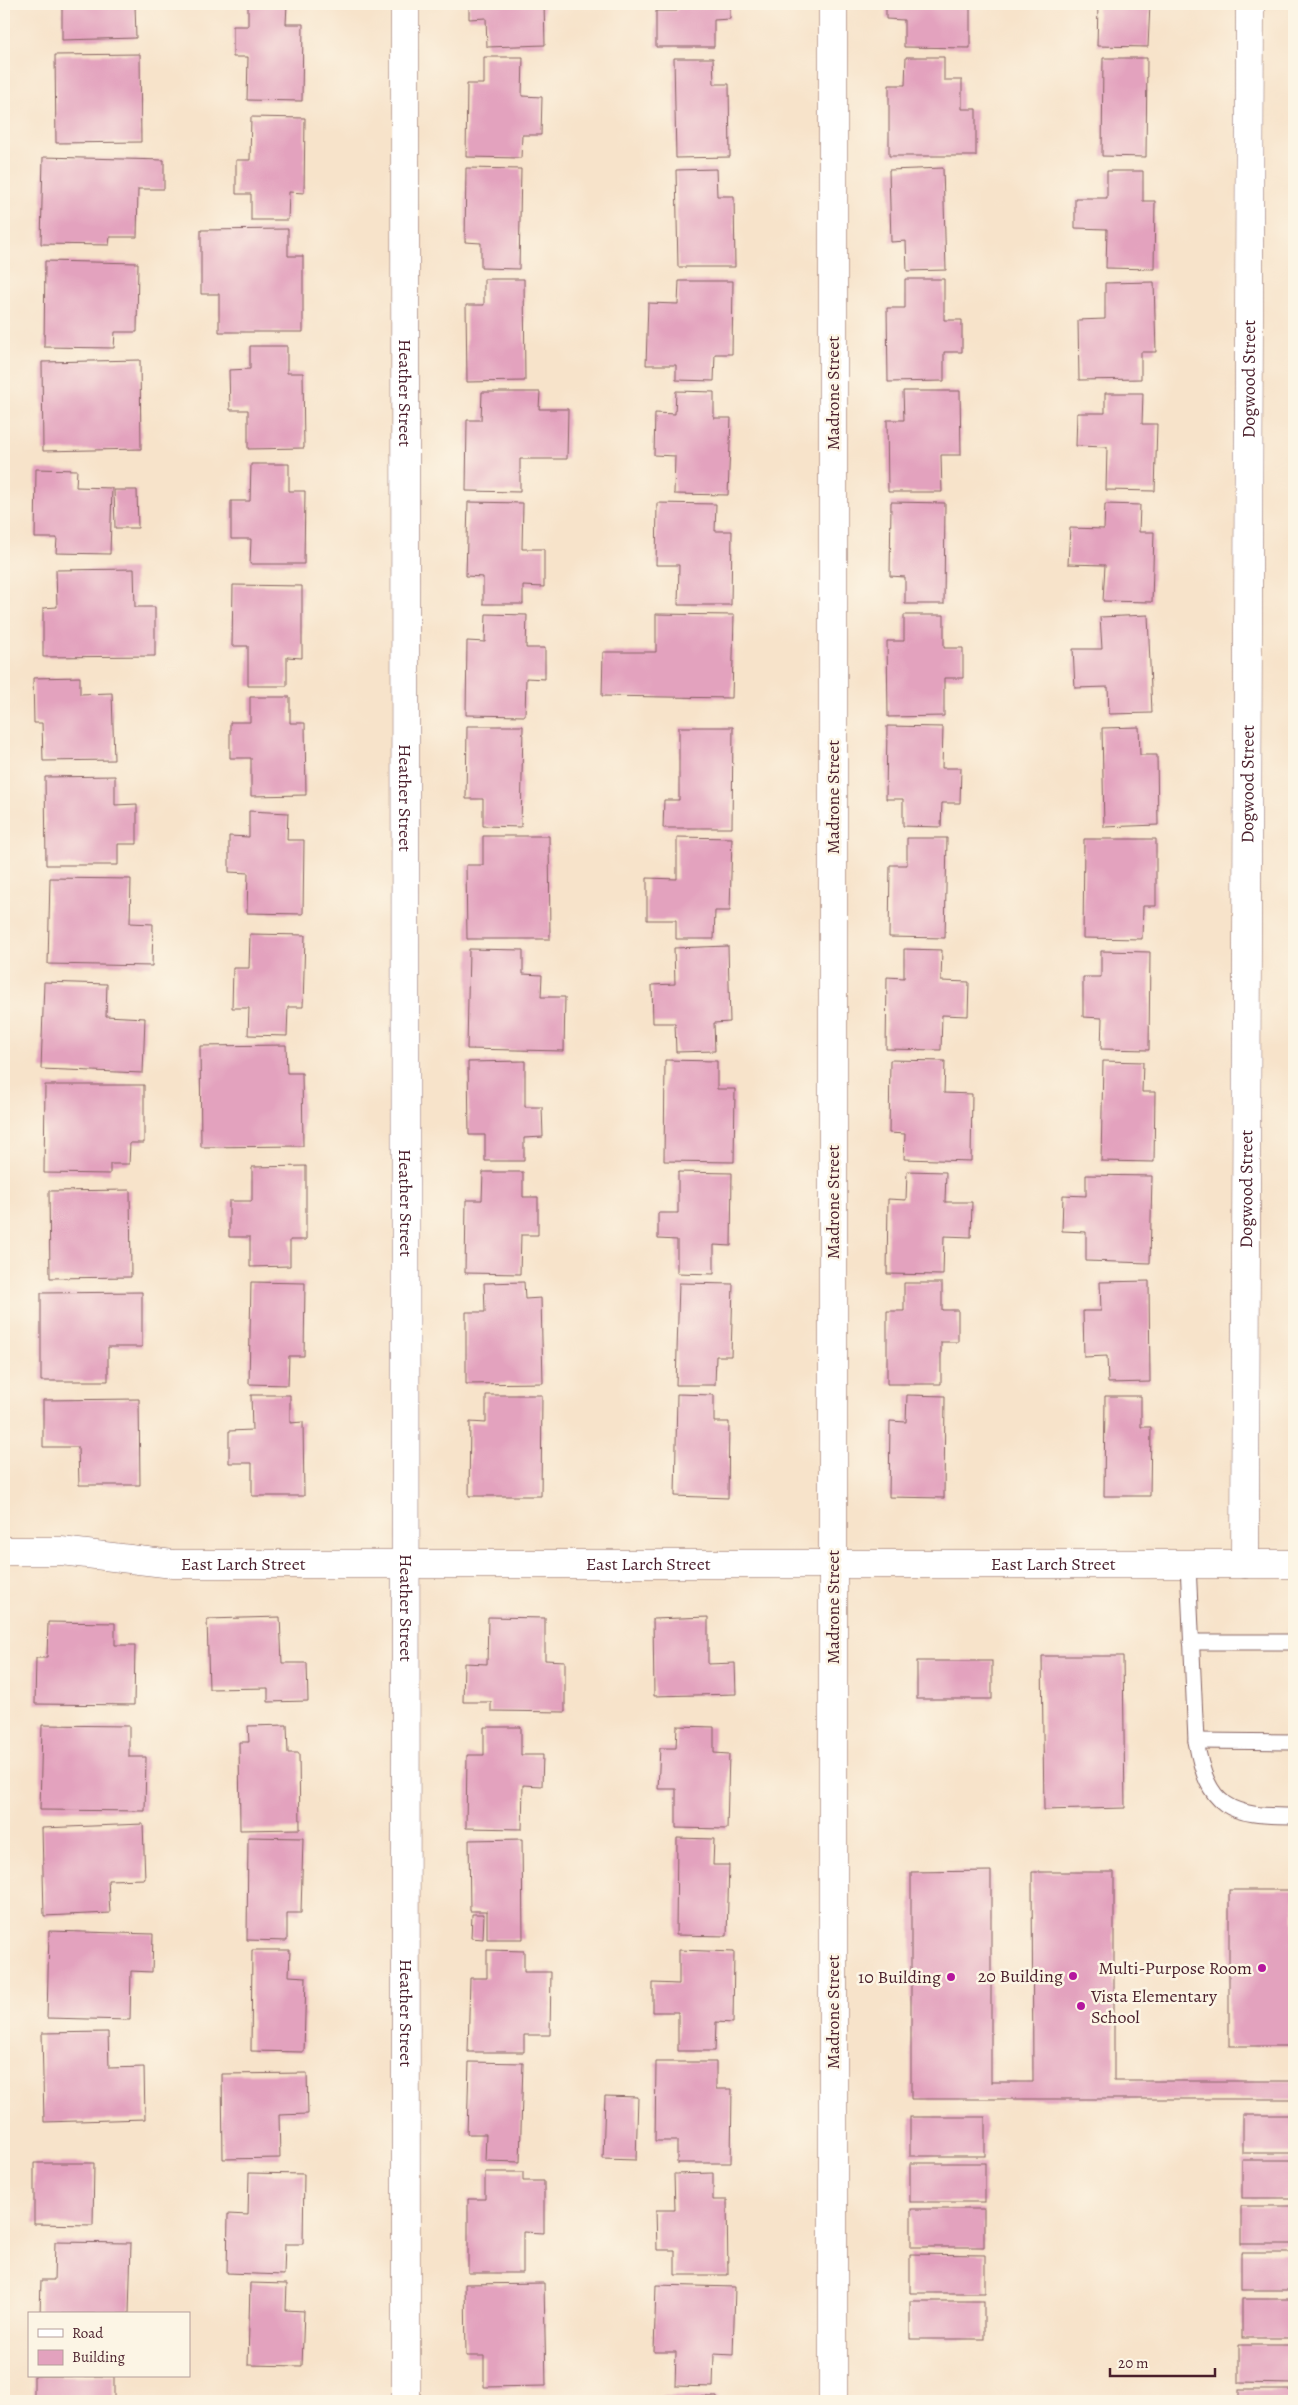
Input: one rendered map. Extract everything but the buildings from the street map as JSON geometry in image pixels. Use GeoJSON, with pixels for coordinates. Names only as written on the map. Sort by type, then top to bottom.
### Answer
{"type":"FeatureCollection","features":[{"type":"Feature","properties":{"kind":"street","name":"Heather Street"},"geometry":{"type":"LineString","coordinates":[[406,4],[406,2401]]}},
{"type":"Feature","properties":{"kind":"street","name":"Madrone Street"},"geometry":{"type":"LineString","coordinates":[[833,4],[833,2401]]}},
{"type":"Feature","properties":{"kind":"street","name":"Dogwood Street"},"geometry":{"type":"LineString","coordinates":[[1245,1564],[1250,4]]}},
{"type":"Feature","properties":{"kind":"street","name":"East Larch Street"},"geometry":{"type":"LineString","coordinates":[[4,1551],[61,1551],[173,1564],[1294,1564]]}},
{"type":"Feature","properties":{"kind":"lane"},"geometry":{"type":"LineString","coordinates":[[1188,1564],[1196,1741],[1201,1770],[1213,1795],[1232,1809],[1260,1816],[1294,1816]]}},
{"type":"Feature","properties":{"kind":"lane"},"geometry":{"type":"LineString","coordinates":[[1191,1642],[1294,1642]]}},
{"type":"Feature","properties":{"kind":"lane"},"geometry":{"type":"LineString","coordinates":[[1196,1741],[1294,1742]]}},
{"type":"Feature","properties":{"kind":"place","name":"Multi-Purpose Room"},"geometry":{"type":"Point","coordinates":[1262,1968]}},
{"type":"Feature","properties":{"kind":"place","name":"20 Building"},"geometry":{"type":"Point","coordinates":[1073,1976]}},
{"type":"Feature","properties":{"kind":"place","name":"10 Building"},"geometry":{"type":"Point","coordinates":[951,1977]}},
{"type":"Feature","properties":{"kind":"place","name":"Vista Elementary School"},"geometry":{"type":"Point","coordinates":[1081,2006]}}]}
